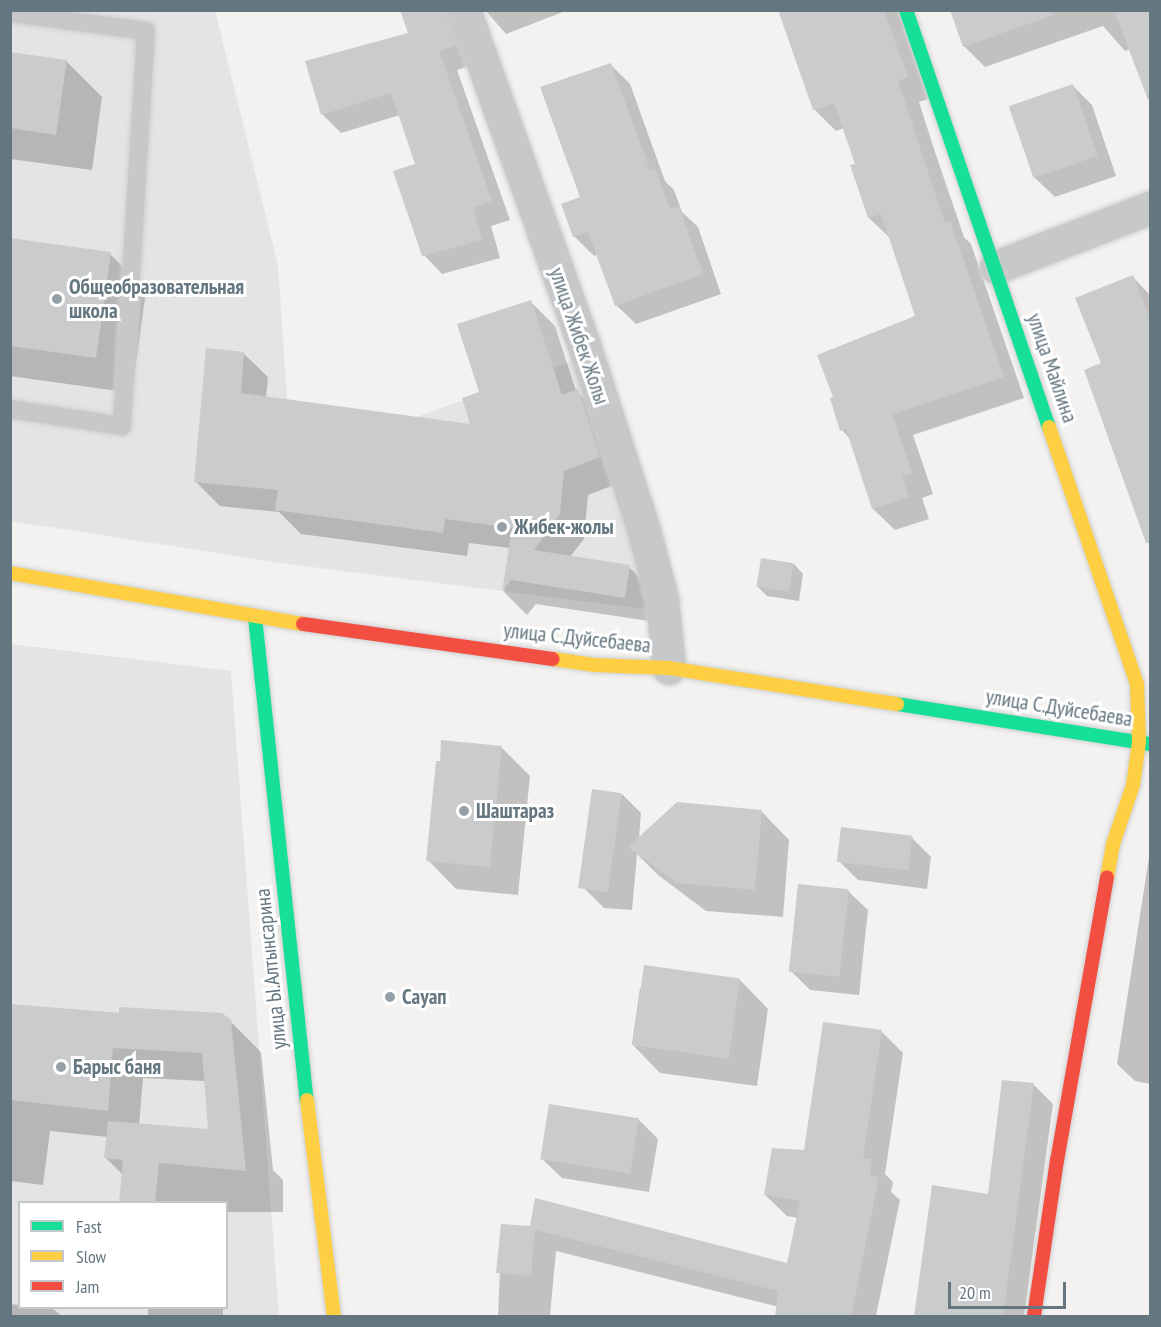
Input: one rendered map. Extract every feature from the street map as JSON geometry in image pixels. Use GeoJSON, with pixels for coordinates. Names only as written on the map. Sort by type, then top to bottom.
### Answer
{"type":"FeatureCollection","features":[{"type":"Feature","properties":{"kind":"street","name":"улица Жибек Жолы"},"geometry":{"type":"LineString","coordinates":[[464,10],[584,345],[644,531],[662,599],[669,668]]}},
{"type":"Feature","properties":{"kind":"street","name":"улица Майлина"},"geometry":{"type":"LineString","coordinates":[[906,10],[996,267],[1137,684],[1145,743]]}},
{"type":"Feature","properties":{"kind":"street"},"geometry":{"type":"LineString","coordinates":[[996,267],[1150,208]]}},
{"type":"Feature","properties":{"kind":"street","name":"улица С.Дуйсебаева"},"geometry":{"type":"LineString","coordinates":[[10,573],[255,617],[594,665],[669,668],[1145,743],[1113,844],[1056,1161],[1034,1317]]}},
{"type":"Feature","properties":{"kind":"street","name":"улица Ы.Алтынсарина"},"geometry":{"type":"LineString","coordinates":[[255,617],[297,1022],[334,1317]]}},
{"type":"Feature","properties":{"kind":"lane"},"geometry":{"type":"LineString","coordinates":[[10,13],[146,32],[122,426],[10,410]]}},
{"type":"Feature","properties":{"kind":"shaded area"},"geometry":{"type":"Polygon","coordinates":[[[10,11],[215,11],[278,265],[288,414],[411,419],[574,360],[654,610],[288,564],[11,521],[10,11]]]}},
{"type":"Feature","properties":{"kind":"shaded area"},"geometry":{"type":"Polygon","coordinates":[[[11,644],[231,671],[279,1316],[11,1316],[11,644]]]}},
{"type":"Feature","properties":{"kind":"building"},"geometry":{"type":"Polygon","coordinates":[[[400,10],[444,10],[457,45],[439,51],[492,201],[473,208],[482,240],[422,256],[393,171],[415,164],[391,93],[321,115],[305,61],[408,33],[400,10]]]}},
{"type":"Feature","properties":{"kind":"building"},"geometry":{"type":"Polygon","coordinates":[[[778,10],[884,10],[908,77],[898,81],[945,223],[950,221],[1004,377],[892,414],[912,473],[902,476],[909,497],[872,509],[846,429],[840,431],[830,398],[833,397],[817,355],[915,316],[881,214],[868,218],[850,165],[855,164],[834,103],[813,110],[778,10]]]}},
{"type":"Feature","properties":{"kind":"building"},"geometry":{"type":"Polygon","coordinates":[[[950,10],[1052,10],[1053,15],[963,47],[950,10]]]}},
{"type":"Feature","properties":{"kind":"building"},"geometry":{"type":"Polygon","coordinates":[[[1114,10],[1150,10],[1150,99],[1148,100],[1114,10]]]}},
{"type":"Feature","properties":{"kind":"building"},"geometry":{"type":"Polygon","coordinates":[[[10,52],[67,60],[56,135],[10,128],[10,52]]]}},
{"type":"Feature","properties":{"kind":"building"},"geometry":{"type":"Polygon","coordinates":[[[611,63],[650,170],[655,168],[670,209],[679,206],[703,274],[615,306],[588,232],[573,237],[561,204],[580,197],[540,87],[611,63]]]}},
{"type":"Feature","properties":{"kind":"building"},"geometry":{"type":"Polygon","coordinates":[[[1073,84],[1098,156],[1033,178],[1009,106],[1073,84]]]}},
{"type":"Feature","properties":{"kind":"building","name":"Общеобразовательная школа"},"geometry":{"type":"Polygon","coordinates":[[[10,238],[111,252],[96,358],[10,346],[10,238]]]}},
{"type":"Feature","properties":{"kind":"building"},"geometry":{"type":"Polygon","coordinates":[[[1133,275],[1150,319],[1150,543],[1146,543],[1084,370],[1101,363],[1075,298],[1133,275]]]}},
{"type":"Feature","properties":{"kind":"building"},"geometry":{"type":"Polygon","coordinates":[[[531,300],[562,395],[578,389],[600,457],[564,471],[560,514],[534,550],[630,565],[625,598],[511,580],[502,592],[512,528],[445,519],[443,533],[275,510],[278,490],[194,482],[206,348],[244,352],[241,393],[470,424],[462,398],[479,392],[457,324],[531,300]]]}},
{"type":"Feature","properties":{"kind":"building"},"geometry":{"type":"Polygon","coordinates":[[[761,558],[794,563],[789,592],[756,587],[761,558]]]}},
{"type":"Feature","properties":{"kind":"building"},"geometry":{"type":"Polygon","coordinates":[[[441,740],[502,746],[490,867],[426,861],[436,761],[440,761],[441,740]]]}},
{"type":"Feature","properties":{"kind":"building"},"geometry":{"type":"Polygon","coordinates":[[[592,789],[622,793],[608,892],[578,888],[592,789]]]}},
{"type":"Feature","properties":{"kind":"building"},"geometry":{"type":"Polygon","coordinates":[[[677,802],[762,810],[755,890],[677,883],[628,847],[677,802]]]}},
{"type":"Feature","properties":{"kind":"building"},"geometry":{"type":"Polygon","coordinates":[[[841,827],[912,836],[908,871],[837,862],[841,827]]]}},
{"type":"Feature","properties":{"kind":"building"},"geometry":{"type":"Polygon","coordinates":[[[798,884],[849,889],[840,977],[789,972],[798,884]]]}},
{"type":"Feature","properties":{"kind":"building"},"geometry":{"type":"Polygon","coordinates":[[[644,965],[740,978],[729,1059],[633,1045],[644,965]]]}},
{"type":"Feature","properties":{"kind":"building"},"geometry":{"type":"Polygon","coordinates":[[[10,1004],[119,1013],[119,1007],[222,1013],[231,1020],[246,1171],[159,1163],[155,1201],[119,1201],[123,1160],[104,1158],[108,1121],[208,1129],[202,1053],[113,1048],[108,1111],[10,1100],[10,1004]]]}},
{"type":"Feature","properties":{"kind":"building"},"geometry":{"type":"Polygon","coordinates":[[[823,1022],[882,1030],[863,1158],[872,1159],[870,1176],[879,1177],[851,1317],[775,1317],[778,1291],[535,1230],[531,1276],[496,1273],[501,1224],[530,1226],[535,1198],[787,1263],[800,1201],[764,1195],[772,1148],[804,1150],[823,1022]]]}},
{"type":"Feature","properties":{"kind":"building"},"geometry":{"type":"Polygon","coordinates":[[[1002,1080],[1034,1083],[1003,1317],[914,1317],[932,1185],[988,1194],[1002,1080]]]}},
{"type":"Feature","properties":{"kind":"building"},"geometry":{"type":"Polygon","coordinates":[[[549,1104],[639,1118],[630,1174],[540,1159],[549,1104]]]}},
{"type":"Feature","properties":{"kind":"traffic: fast"},"geometry":{"type":"LineString","coordinates":[[906,10],[1049,427]]}},
{"type":"Feature","properties":{"kind":"traffic: fast"},"geometry":{"type":"LineString","coordinates":[[255,617],[307,1100]]}},
{"type":"Feature","properties":{"kind":"traffic: fast"},"geometry":{"type":"LineString","coordinates":[[897,704],[1150,744]]}},
{"type":"Feature","properties":{"kind":"traffic: slow"},"geometry":{"type":"LineString","coordinates":[[1049,427],[1137,684],[1139,742],[1133,785],[1113,844],[1107,877]]}},
{"type":"Feature","properties":{"kind":"traffic: slow"},"geometry":{"type":"LineString","coordinates":[[10,573],[303,624]]}},
{"type":"Feature","properties":{"kind":"traffic: slow"},"geometry":{"type":"LineString","coordinates":[[553,659],[594,665],[669,668],[897,704]]}},
{"type":"Feature","properties":{"kind":"traffic: slow"},"geometry":{"type":"LineString","coordinates":[[307,1100],[334,1316]]}},
{"type":"Feature","properties":{"kind":"traffic: jam"},"geometry":{"type":"LineString","coordinates":[[303,624],[553,659]]}},
{"type":"Feature","properties":{"kind":"traffic: jam"},"geometry":{"type":"LineString","coordinates":[[1034,1316],[1057,1161],[1107,877]]}},
{"type":"Feature","properties":{"kind":"place","name":"Общеобразовательная школа"},"geometry":{"type":"Point","coordinates":[57,299]}},
{"type":"Feature","properties":{"kind":"place","name":"Жибек-жолы"},"geometry":{"type":"Point","coordinates":[502,527]}},
{"type":"Feature","properties":{"kind":"place","name":"Шаштараз"},"geometry":{"type":"Point","coordinates":[464,811]}},
{"type":"Feature","properties":{"kind":"place","name":"Сауап"},"geometry":{"type":"Point","coordinates":[390,997]}},
{"type":"Feature","properties":{"kind":"place","name":"Барыс баня"},"geometry":{"type":"Point","coordinates":[61,1067]}}]}
